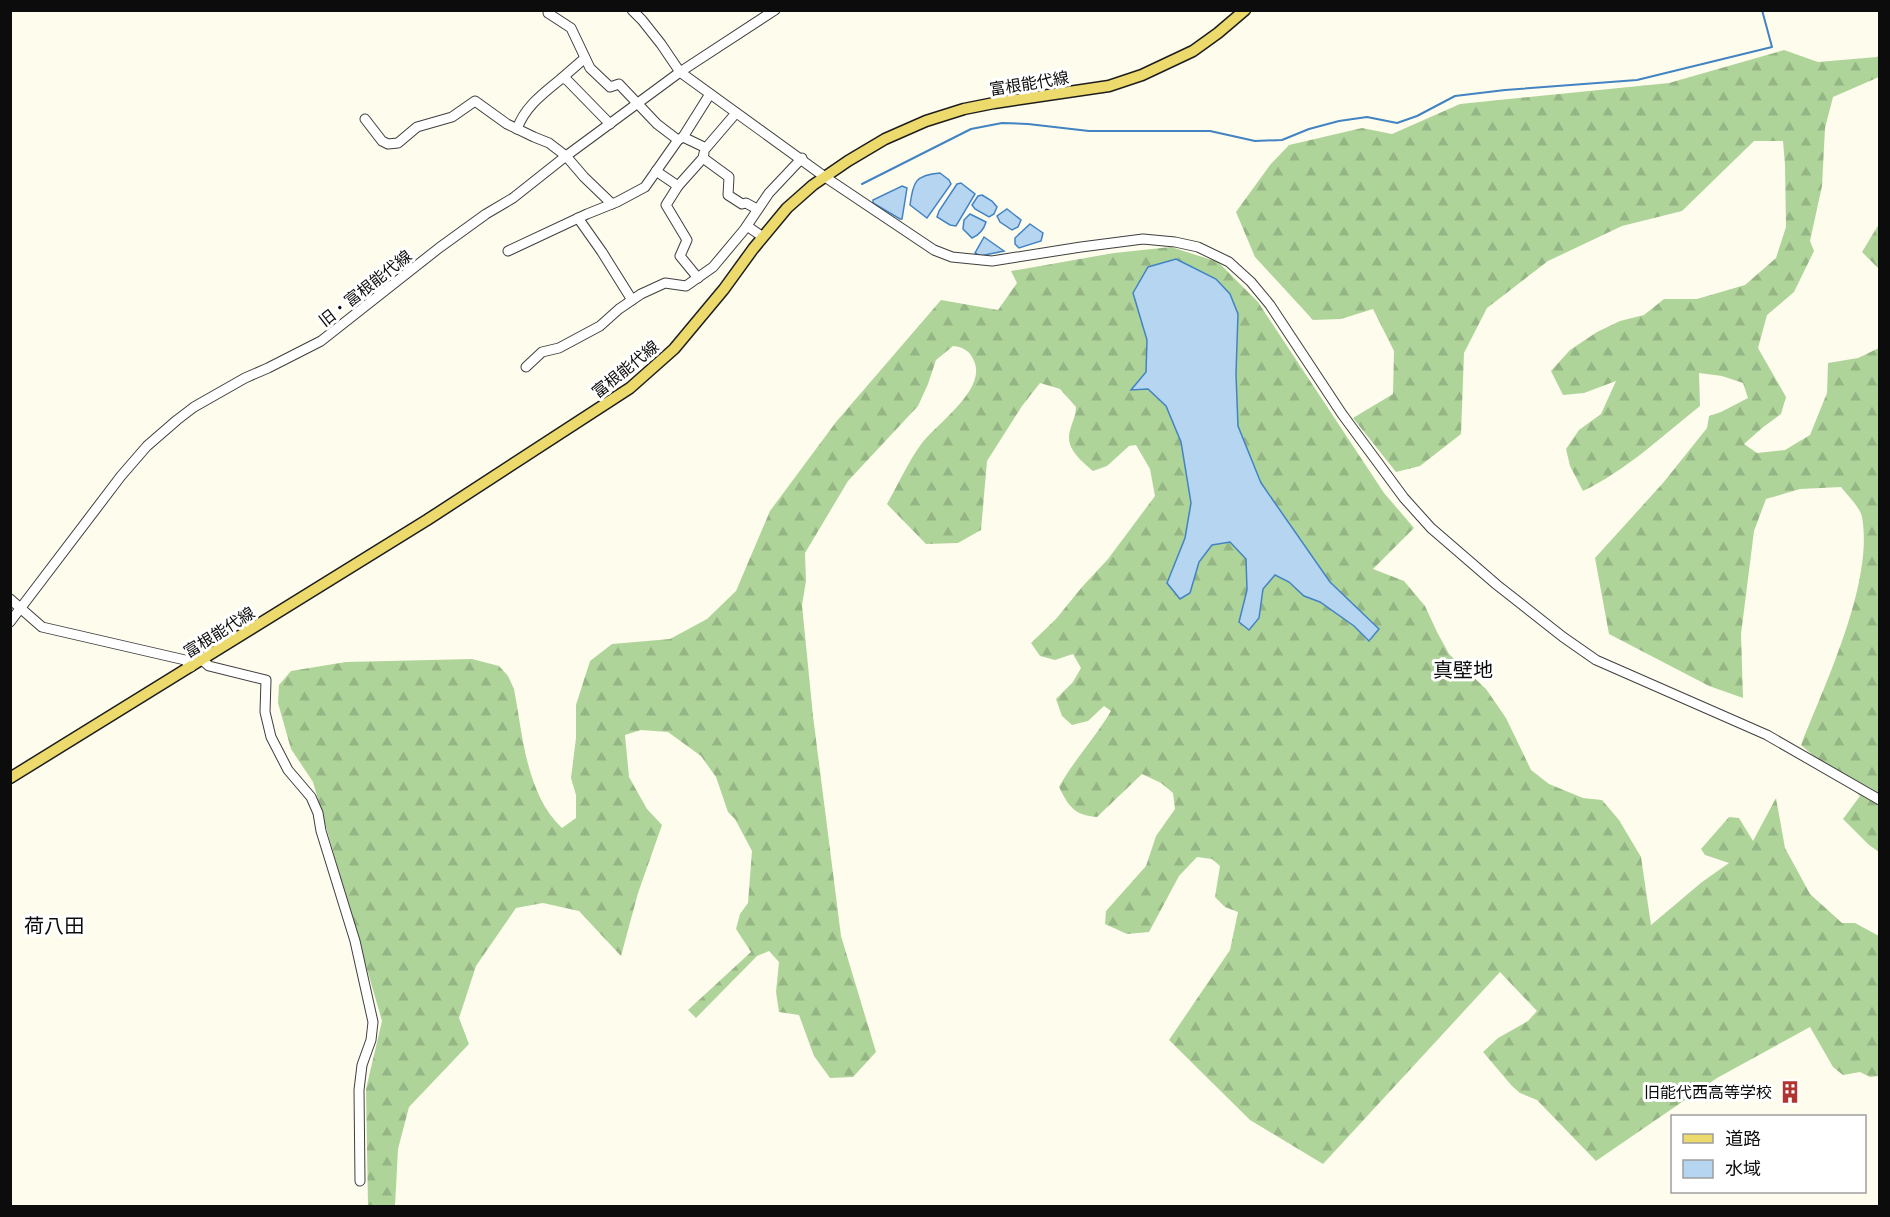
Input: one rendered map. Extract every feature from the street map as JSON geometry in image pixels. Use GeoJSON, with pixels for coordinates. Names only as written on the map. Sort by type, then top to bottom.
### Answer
{"type":"FeatureCollection","features":[{"type":"Feature","properties":{"kind":"main road","name":"富根能代線"},"geometry":{"type":"LineString","coordinates":[[10,778],[427,520],[630,388],[674,349],[788,208],[825,177],[885,139],[926,121],[954,112],[994,103],[1109,86],[1142,75],[1193,51],[1245,10]]}},
{"type":"Feature","properties":{"kind":"street"},"geometry":{"type":"LineString","coordinates":[[551,10],[548,13],[571,28],[590,68],[610,87],[619,84],[657,124],[680,138],[706,148]]}},
{"type":"Feature","properties":{"kind":"street"},"geometry":{"type":"LineString","coordinates":[[632,10],[680,72],[802,158],[825,177],[934,250],[952,257],[992,261],[1143,239],[1198,247],[1229,262],[1251,282],[1270,305],[1342,414],[1404,498],[1431,528],[1497,585],[1596,660],[1767,735],[1880,800]]}},
{"type":"Feature","properties":{"kind":"street","name":"旧・富根能代線"},"geometry":{"type":"LineString","coordinates":[[10,622],[121,476],[147,446],[177,420],[194,407],[245,378],[321,341],[439,248],[486,214],[513,198],[680,72],[775,10]]}},
{"type":"Feature","properties":{"kind":"street"},"geometry":{"type":"LineString","coordinates":[[517,129],[521,117],[536,99],[585,58]]}},
{"type":"Feature","properties":{"kind":"street"},"geometry":{"type":"LineString","coordinates":[[562,78],[567,80],[610,124]]}},
{"type":"Feature","properties":{"kind":"street"},"geometry":{"type":"LineString","coordinates":[[508,250],[645,187],[710,94]]}},
{"type":"Feature","properties":{"kind":"street"},"geometry":{"type":"LineString","coordinates":[[365,119],[382,141],[388,144],[398,142],[417,127],[452,117],[475,101],[507,124],[549,143],[567,156],[584,177],[612,204]]}},
{"type":"Feature","properties":{"kind":"street"},"geometry":{"type":"LineString","coordinates":[[698,278],[680,256],[687,240],[666,205],[678,186],[703,158],[706,148],[736,113]]}},
{"type":"Feature","properties":{"kind":"street"},"geometry":{"type":"LineString","coordinates":[[703,158],[729,177],[728,195],[757,210]]}},
{"type":"Feature","properties":{"kind":"street"},"geometry":{"type":"LineString","coordinates":[[526,367],[542,352],[559,348],[600,326],[632,300],[665,283],[686,286],[713,267],[747,226],[769,193],[802,158]]}},
{"type":"Feature","properties":{"kind":"street"},"geometry":{"type":"LineString","coordinates":[[656,171],[678,186]]}},
{"type":"Feature","properties":{"kind":"street"},"geometry":{"type":"LineString","coordinates":[[578,218],[603,252],[632,300]]}},
{"type":"Feature","properties":{"kind":"street"},"geometry":{"type":"LineString","coordinates":[[747,226],[763,237]]}},
{"type":"Feature","properties":{"kind":"street"},"geometry":{"type":"LineString","coordinates":[[10,599],[42,627],[185,660],[190,667]]}},
{"type":"Feature","properties":{"kind":"street"},"geometry":{"type":"LineString","coordinates":[[202,660],[209,666],[266,680],[264,712],[271,737],[288,770],[311,797],[318,813],[321,831],[355,941],[373,1022],[371,1040],[362,1065],[359,1090],[360,1181]]}},
{"type":"Feature","properties":{"kind":"green space"},"geometry":{"type":"Polygon","coordinates":[[[1784,50],[1818,62],[1879,55],[1879,77],[1833,97],[1825,128],[1822,186],[1810,241],[1814,251],[1794,292],[1767,315],[1758,348],[1786,397],[1781,414],[1744,444],[1757,453],[1785,450],[1810,435],[1827,393],[1828,363],[1858,358],[1879,348],[1879,852],[1843,819],[1860,796],[1801,745],[1834,663],[1854,602],[1864,543],[1862,517],[1856,505],[1841,487],[1800,489],[1766,499],[1754,531],[1741,634],[1743,698],[1709,686],[1609,634],[1595,558],[1663,483],[1707,428],[1709,416],[1748,398],[1743,383],[1722,376],[1699,373],[1700,406],[1629,463],[1583,491],[1570,466],[1566,449],[1579,430],[1601,414],[1616,381],[1584,393],[1563,395],[1551,371],[1570,350],[1597,332],[1620,321],[1644,315],[1664,299],[1697,299],[1745,285],[1776,258],[1786,227],[1783,141],[1754,141],[1682,211],[1622,226],[1548,261],[1487,308],[1464,353],[1461,434],[1420,466],[1396,472],[1353,418],[1393,394],[1394,351],[1373,309],[1341,319],[1313,320],[1255,257],[1236,212],[1270,165],[1289,145],[1362,128],[1392,134],[1460,104],[1669,83],[1784,50]]]}},
{"type":"Feature","properties":{"kind":"green space"},"geometry":{"type":"Polygon","coordinates":[[[1879,224],[1879,269],[1862,252],[1879,224]]]}},
{"type":"Feature","properties":{"kind":"green space"},"geometry":{"type":"Polygon","coordinates":[[[1171,247],[1218,262],[1258,302],[1384,493],[1414,528],[1373,569],[1404,581],[1425,606],[1449,654],[1486,689],[1506,718],[1531,770],[1549,784],[1583,798],[1602,800],[1619,820],[1641,857],[1651,925],[1702,882],[1729,863],[1705,855],[1701,849],[1729,817],[1739,818],[1753,841],[1776,798],[1785,848],[1810,894],[1842,923],[1855,923],[1879,936],[1879,1076],[1870,1077],[1860,1072],[1843,1075],[1833,1067],[1810,1027],[1717,1078],[1596,1161],[1537,1100],[1520,1093],[1512,1086],[1483,1052],[1498,1038],[1528,1021],[1537,1011],[1500,972],[1323,1164],[1250,1120],[1169,1040],[1230,950],[1238,912],[1225,907],[1215,897],[1220,866],[1212,859],[1197,857],[1179,876],[1149,932],[1127,934],[1105,924],[1106,911],[1146,866],[1156,836],[1175,809],[1173,793],[1161,783],[1142,774],[1097,817],[1073,809],[1059,787],[1111,711],[1104,706],[1088,721],[1072,725],[1062,716],[1056,699],[1073,682],[1081,668],[1073,654],[1055,660],[1040,656],[1031,643],[1056,619],[1108,559],[1155,496],[1150,469],[1136,445],[1129,446],[1107,466],[1093,471],[1077,456],[1069,441],[1076,407],[1060,389],[1040,383],[1022,406],[987,461],[981,530],[958,543],[926,544],[887,504],[922,443],[959,405],[974,383],[976,372],[974,361],[966,350],[953,346],[936,360],[918,406],[848,481],[805,553],[806,581],[802,605],[813,716],[841,936],[876,1052],[853,1077],[830,1078],[814,1056],[799,1015],[779,1012],[776,992],[779,962],[769,951],[757,956],[696,1018],[688,1010],[751,952],[736,929],[740,914],[748,903],[752,851],[735,819],[728,812],[716,777],[701,756],[668,732],[641,730],[625,735],[629,777],[647,809],[662,825],[638,893],[621,956],[579,911],[543,903],[516,908],[476,966],[459,1018],[469,1044],[409,1107],[398,1149],[395,1206],[368,1206],[366,1089],[382,1021],[313,782],[291,749],[278,703],[279,685],[291,671],[346,662],[472,659],[499,666],[508,676],[514,689],[533,781],[550,814],[562,828],[576,818],[576,795],[571,778],[576,738],[576,705],[590,661],[612,644],[670,639],[707,619],[736,591],[770,511],[836,422],[941,300],[998,310],[1017,283],[1011,271],[1114,253],[1171,247]],[[1133,293],[1147,340],[1146,372],[1132,389],[1148,389],[1166,406],[1181,442],[1191,503],[1185,538],[1167,584],[1190,593],[1199,562],[1212,545],[1230,542],[1246,559],[1247,590],[1239,622],[1259,618],[1263,589],[1275,575],[1289,582],[1304,596],[1320,602],[1354,626],[1370,641],[1378,628],[1330,582],[1261,483],[1238,426],[1236,374],[1238,314],[1133,293]]]}},
{"type":"Feature","properties":{"kind":"water"},"geometry":{"type":"Polygon","coordinates":[[[940,173],[951,184],[927,218],[910,205],[912,191],[920,178],[940,173]]]}},
{"type":"Feature","properties":{"kind":"water"},"geometry":{"type":"Polygon","coordinates":[[[961,183],[975,194],[956,226],[950,225],[937,217],[957,184],[961,183]]]}},
{"type":"Feature","properties":{"kind":"water"},"geometry":{"type":"Polygon","coordinates":[[[902,186],[907,188],[902,219],[873,203],[873,200],[902,186]]]}},
{"type":"Feature","properties":{"kind":"water"},"geometry":{"type":"Polygon","coordinates":[[[982,195],[997,207],[994,214],[989,217],[972,205],[978,196],[982,195]]]}},
{"type":"Feature","properties":{"kind":"water"},"geometry":{"type":"Polygon","coordinates":[[[1007,209],[1021,220],[1018,227],[1012,230],[1000,222],[997,216],[1007,209]]]}},
{"type":"Feature","properties":{"kind":"water"},"geometry":{"type":"Polygon","coordinates":[[[970,214],[986,222],[981,232],[972,238],[963,229],[964,220],[970,214]]]}},
{"type":"Feature","properties":{"kind":"water"},"geometry":{"type":"Polygon","coordinates":[[[1030,224],[1043,233],[1041,241],[1019,248],[1015,244],[1015,238],[1030,224]]]}},
{"type":"Feature","properties":{"kind":"water"},"geometry":{"type":"Polygon","coordinates":[[[984,237],[1004,251],[980,256],[975,253],[984,237]]]}},
{"type":"Feature","properties":{"kind":"water"},"geometry":{"type":"Polygon","coordinates":[[[1176,259],[1216,279],[1230,294],[1238,314],[1236,374],[1238,426],[1261,483],[1330,582],[1379,629],[1369,641],[1354,626],[1320,602],[1304,596],[1289,582],[1275,575],[1263,589],[1259,618],[1249,630],[1239,622],[1247,590],[1246,559],[1230,542],[1212,545],[1199,562],[1190,593],[1180,599],[1167,583],[1185,538],[1191,503],[1181,442],[1166,406],[1148,389],[1131,390],[1146,372],[1147,340],[1133,293],[1148,267],[1176,259]]]}},
{"type":"Feature","properties":{"kind":"waterway"},"geometry":{"type":"LineString","coordinates":[[862,184],[971,129],[1002,123],[1089,131],[1210,131],[1255,141],[1282,140],[1309,129],[1339,121],[1367,117],[1397,123],[1417,116],[1455,96],[1637,80],[1772,47],[1762,10]]}},
{"type":"Feature","properties":{"kind":"place","name":"旧能代西高等学校"},"geometry":{"type":"Point","coordinates":[1790,1092]}},
{"type":"Feature","properties":{"kind":"district","name":"真壁地"},"geometry":{"type":"Point","coordinates":[1463,670]}},
{"type":"Feature","properties":{"kind":"district","name":"荷八田"},"geometry":{"type":"Point","coordinates":[54,926]}}]}
